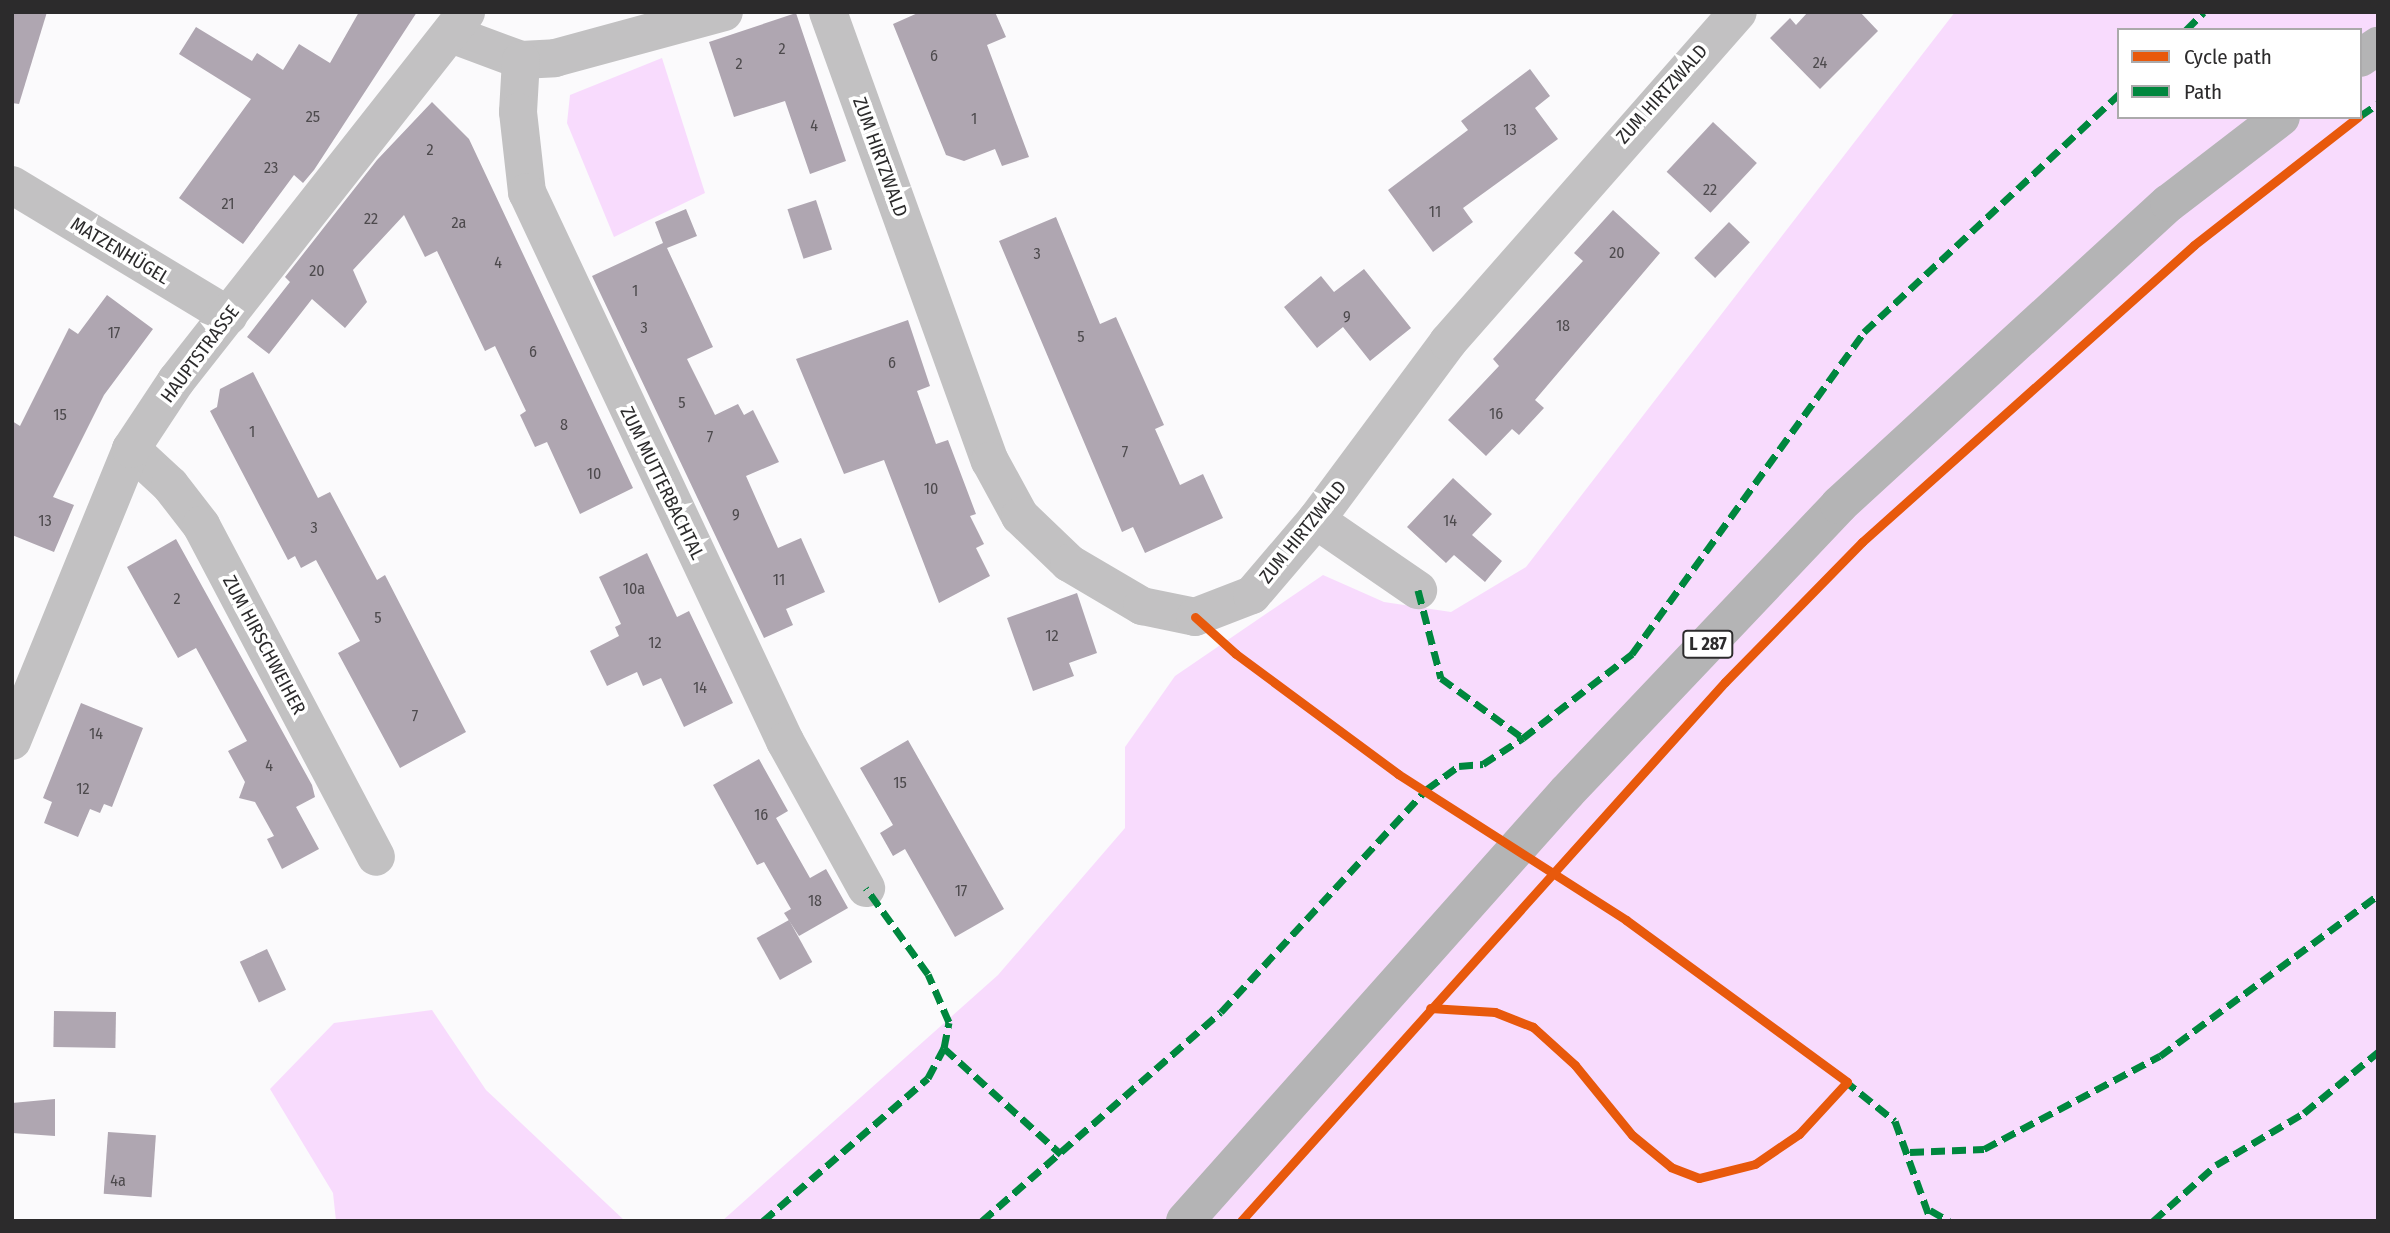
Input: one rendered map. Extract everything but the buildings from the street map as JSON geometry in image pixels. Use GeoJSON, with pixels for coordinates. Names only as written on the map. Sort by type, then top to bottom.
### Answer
{"type":"FeatureCollection","features":[{"type":"Feature","properties":{"kind":"highway"},"geometry":{"type":"LineString","coordinates":[[2362,57],[2378,46]]}},
{"type":"Feature","properties":{"kind":"highway","name":"L 287"},"geometry":{"type":"LineString","coordinates":[[1185,1221],[1567,792],[1839,505],[2169,203],[2278,119]]}},
{"type":"Feature","properties":{"kind":"street"},"geometry":{"type":"LineString","coordinates":[[458,23],[521,60],[555,58],[724,12]]}},
{"type":"Feature","properties":{"kind":"street","name":"ZUM HIRTZWALD"},"geometry":{"type":"LineString","coordinates":[[828,12],[990,461],[1020,516],[1069,563],[1142,606],[1195,617],[1252,595],[1316,520],[1448,342],[1738,12]]}},
{"type":"Feature","properties":{"kind":"street","name":"HAUPTSTRASSE"},"geometry":{"type":"LineString","coordinates":[[12,740],[131,449],[229,316],[458,23]]}},
{"type":"Feature","properties":{"kind":"street","name":"ZUM MUTTERBACHTAL"},"geometry":{"type":"LineString","coordinates":[[521,60],[518,112],[527,191],[785,741],[866,888]]}},
{"type":"Feature","properties":{"kind":"street","name":"MATZENHÜGEL"},"geometry":{"type":"LineString","coordinates":[[12,185],[229,316]]}},
{"type":"Feature","properties":{"kind":"street","name":"ZUM HIRSCHWEIHER"},"geometry":{"type":"LineString","coordinates":[[131,449],[170,485],[201,525],[376,857]]}},
{"type":"Feature","properties":{"kind":"street"},"geometry":{"type":"LineString","coordinates":[[1316,520],[1418,590]]}},
{"type":"Feature","properties":{"kind":"shaded area"},"geometry":{"type":"Polygon","coordinates":[[[1955,12],[2378,12],[2378,1221],[722,1221],[998,975],[1125,828],[1125,747],[1175,676],[1323,575],[1384,602],[1451,612],[1526,567],[1955,12]]]}},
{"type":"Feature","properties":{"kind":"shaded area"},"geometry":{"type":"Polygon","coordinates":[[[662,58],[705,193],[614,237],[567,123],[570,95],[662,58]]]}},
{"type":"Feature","properties":{"kind":"shaded area"},"geometry":{"type":"Polygon","coordinates":[[[432,1010],[486,1090],[625,1221],[336,1221],[333,1193],[270,1089],[334,1023],[432,1010]]]}},
{"type":"Feature","properties":{"kind":"marked path"},"geometry":{"type":"LineString","coordinates":[[2188,28],[2204,12]]}},
{"type":"Feature","properties":{"kind":"marked path"},"geometry":{"type":"LineString","coordinates":[[982,1221],[1221,1012],[1427,789],[1459,766],[1483,764],[1523,738],[1632,654],[1864,332],[2117,96]]}},
{"type":"Feature","properties":{"kind":"marked path"},"geometry":{"type":"LineString","coordinates":[[2362,115],[2378,104]]}},
{"type":"Feature","properties":{"kind":"marked path"},"geometry":{"type":"LineString","coordinates":[[1418,590],[1441,678],[1523,738]]}},
{"type":"Feature","properties":{"kind":"marked path"},"geometry":{"type":"LineString","coordinates":[[763,1221],[928,1078],[944,1048],[949,1022],[928,974],[866,888]]}},
{"type":"Feature","properties":{"kind":"marked path"},"geometry":{"type":"LineString","coordinates":[[1910,1152],[1984,1149],[2160,1056],[2378,895]]}},
{"type":"Feature","properties":{"kind":"marked path"},"geometry":{"type":"LineString","coordinates":[[944,1048],[1061,1154]]}},
{"type":"Feature","properties":{"kind":"marked path"},"geometry":{"type":"LineString","coordinates":[[2153,1221],[2216,1165],[2304,1113],[2378,1052]]}},
{"type":"Feature","properties":{"kind":"marked path"},"geometry":{"type":"LineString","coordinates":[[1844,1080],[1895,1121],[1931,1221]]}},
{"type":"Feature","properties":{"kind":"marked path"},"geometry":{"type":"LineString","coordinates":[[1930,1210],[1949,1221]]}},
{"type":"Feature","properties":{"kind":"cycle path"},"geometry":{"type":"LineString","coordinates":[[1241,1221],[1725,682],[1862,542],[2194,245],[2355,119]]}},
{"type":"Feature","properties":{"kind":"cycle path"},"geometry":{"type":"LineString","coordinates":[[1195,617],[1236,654],[1398,774],[1626,920],[1847,1082],[1799,1134],[1755,1164],[1699,1178],[1671,1167],[1632,1135],[1575,1065],[1533,1027],[1495,1012],[1430,1008]]}}]}
